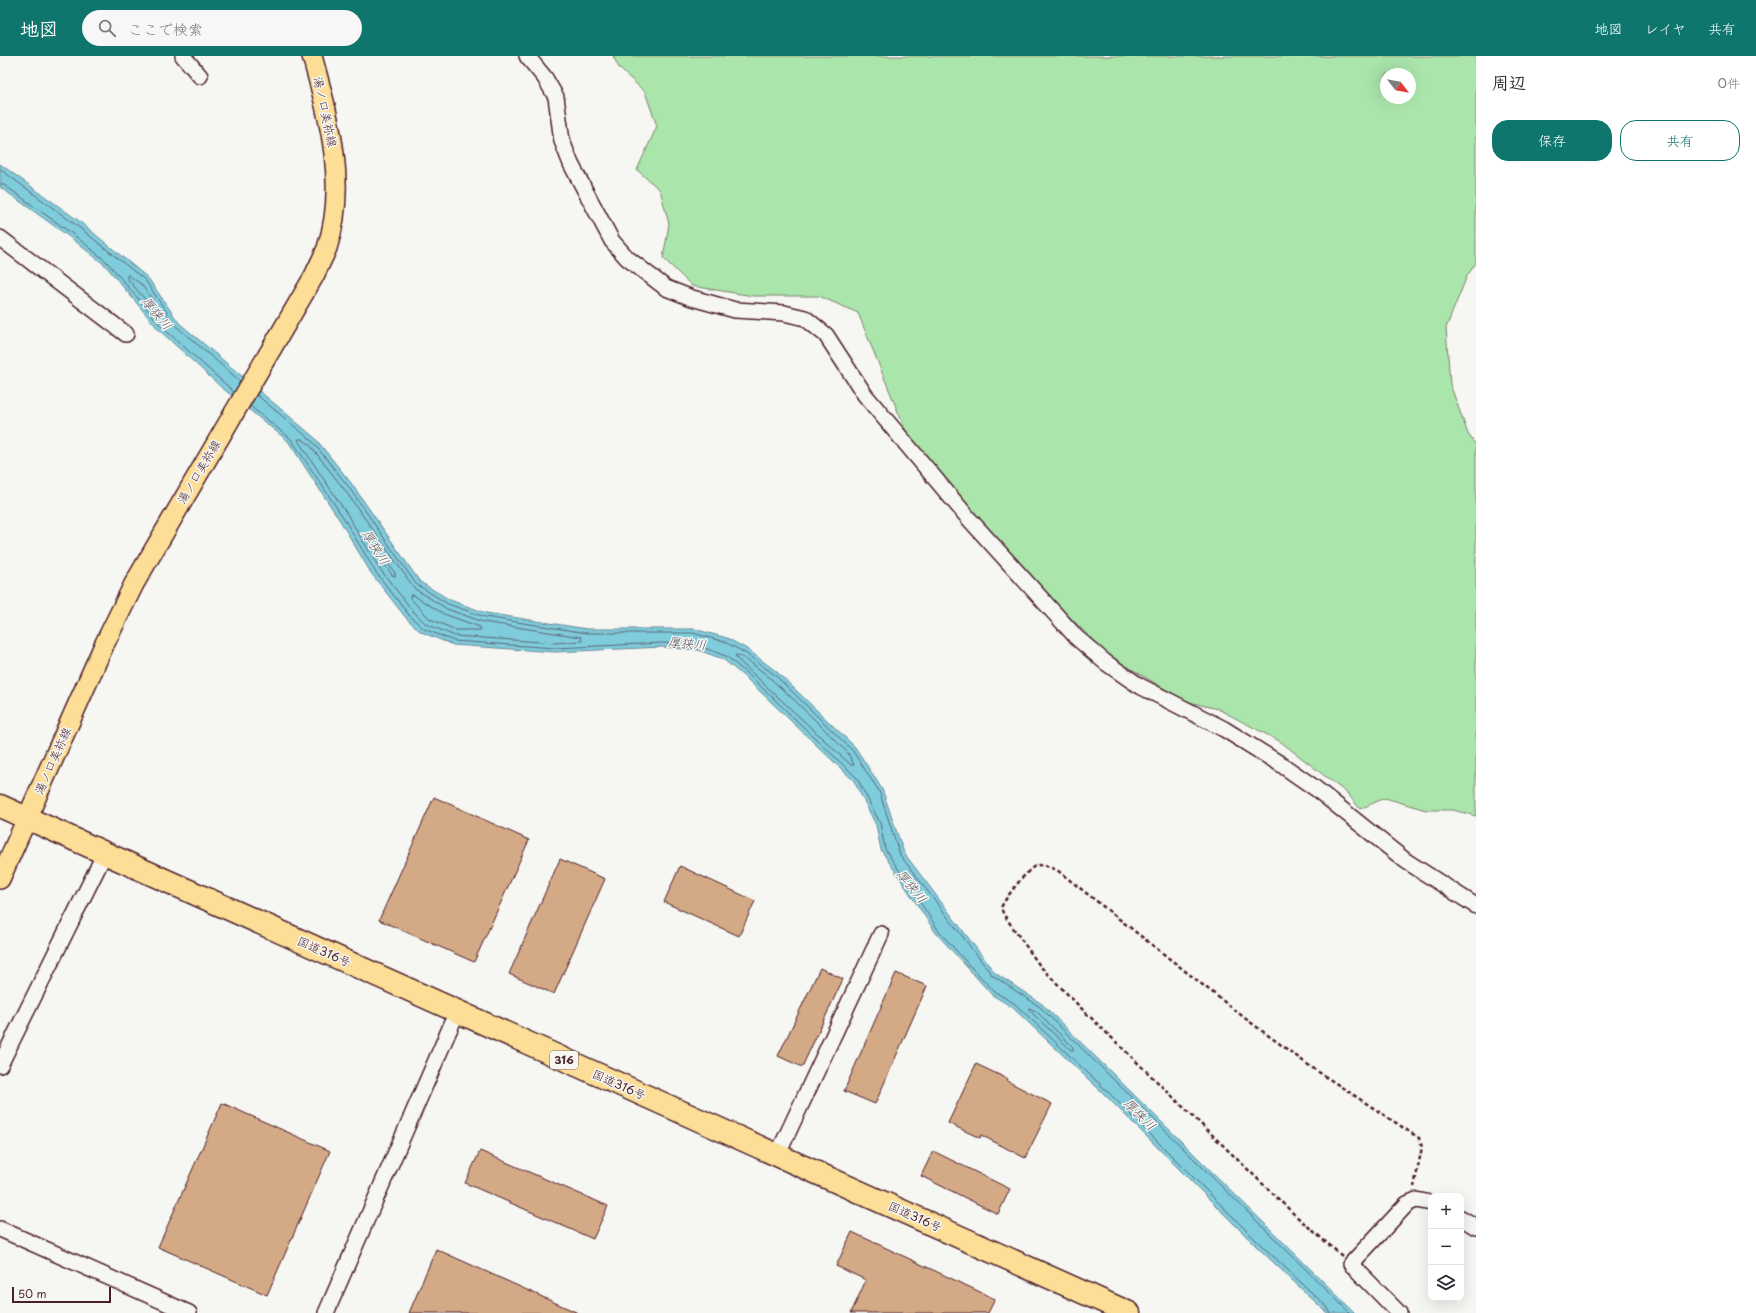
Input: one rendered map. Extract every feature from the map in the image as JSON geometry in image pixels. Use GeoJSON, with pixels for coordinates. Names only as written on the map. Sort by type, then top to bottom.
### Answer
{"type":"FeatureCollection","features":[{"type":"Feature","properties":{"kind":"highway","name":"国道316号"},"geometry":{"type":"LineString","coordinates":[[0,806],[1129,1313]]}},
{"type":"Feature","properties":{"kind":"main road","name":"湯ノ口美祢線"},"geometry":{"type":"LineString","coordinates":[[0,880],[104,646],[134,584],[314,276],[326,248],[334,217],[337,185],[331,131],[312,56]]}},
{"type":"Feature","properties":{"kind":"street"},"geometry":{"type":"LineString","coordinates":[[183,56],[200,76]]}},
{"type":"Feature","properties":{"kind":"street"},"geometry":{"type":"LineString","coordinates":[[526,56],[545,78],[556,98],[562,142],[571,164],[612,241],[628,258],[666,288],[692,298],[735,310],[784,313],[805,318],[826,335],[865,395],[970,520],[1077,638],[1105,662],[1138,685],[1224,729],[1282,765],[1315,788],[1406,861],[1476,906]]}},
{"type":"Feature","properties":{"kind":"street"},"geometry":{"type":"LineString","coordinates":[[0,238],[126,334]]}},
{"type":"Feature","properties":{"kind":"street"},"geometry":{"type":"LineString","coordinates":[[0,1065],[105,853]]}},
{"type":"Feature","properties":{"kind":"street"},"geometry":{"type":"LineString","coordinates":[[777,1156],[881,934]]}},
{"type":"Feature","properties":{"kind":"street"},"geometry":{"type":"LineString","coordinates":[[326,1313],[457,1012]]}},
{"type":"Feature","properties":{"kind":"street"},"geometry":{"type":"LineString","coordinates":[[1399,1313],[1350,1264],[1407,1204],[1416,1200],[1428,1202]]}},
{"type":"Feature","properties":{"kind":"street"},"geometry":{"type":"LineString","coordinates":[[1464,1220],[1476,1227]]}},
{"type":"Feature","properties":{"kind":"street"},"geometry":{"type":"LineString","coordinates":[[0,1229],[189,1313]]}},
{"type":"Feature","properties":{"kind":"path"},"geometry":{"type":"LineString","coordinates":[[1350,1264],[1296,1216],[1040,966],[1004,915],[1001,908],[1004,899],[1034,866],[1043,865],[1057,870],[1246,1019],[1311,1067],[1419,1138],[1422,1147],[1413,1193],[1416,1200]]}},
{"type":"Feature","properties":{"kind":"green space"},"geometry":{"type":"Polygon","coordinates":[[[613,56],[1476,56],[1476,263],[1467,276],[1446,328],[1450,384],[1468,434],[1476,445],[1476,816],[1453,810],[1426,810],[1385,798],[1360,809],[1348,794],[1281,742],[1218,709],[1185,701],[1108,655],[1040,588],[915,454],[858,313],[819,296],[753,296],[692,286],[663,258],[669,224],[660,190],[637,170],[657,126],[645,92],[619,68],[613,56]]]}},
{"type":"Feature","properties":{"kind":"water","name":"厚狭川"},"geometry":{"type":"Polygon","coordinates":[[[0,164],[79,221],[148,278],[179,323],[315,438],[351,483],[420,582],[450,600],[486,613],[587,629],[694,629],[727,638],[747,649],[777,672],[855,747],[882,789],[904,853],[995,973],[1042,1004],[1355,1313],[1327,1313],[1254,1244],[1104,1094],[1012,1007],[992,995],[936,933],[881,850],[876,825],[854,781],[747,679],[723,659],[698,650],[663,647],[555,652],[453,645],[421,632],[406,618],[371,573],[339,519],[288,441],[221,387],[159,330],[105,265],[71,238],[0,187],[0,164]]]}},
{"type":"Feature","properties":{"kind":"building"},"geometry":{"type":"Polygon","coordinates":[[[434,797],[529,840],[474,962],[379,920],[434,797]]]}},
{"type":"Feature","properties":{"kind":"building"},"geometry":{"type":"Polygon","coordinates":[[[560,859],[605,879],[554,994],[509,974],[560,859]]]}},
{"type":"Feature","properties":{"kind":"building"},"geometry":{"type":"Polygon","coordinates":[[[680,866],[755,901],[739,936],[664,902],[680,866]]]}},
{"type":"Feature","properties":{"kind":"building"},"geometry":{"type":"Polygon","coordinates":[[[820,968],[843,979],[802,1067],[778,1056],[820,968]]]}},
{"type":"Feature","properties":{"kind":"building"},"geometry":{"type":"Polygon","coordinates":[[[896,973],[927,986],[875,1104],[844,1091],[896,973]]]}},
{"type":"Feature","properties":{"kind":"building"},"geometry":{"type":"Polygon","coordinates":[[[976,1064],[1008,1079],[1007,1081],[1052,1104],[1025,1158],[981,1135],[980,1138],[948,1123],[976,1064]]]}},
{"type":"Feature","properties":{"kind":"building"},"geometry":{"type":"Polygon","coordinates":[[[222,1103],[330,1151],[267,1295],[158,1247],[222,1103]]]}},
{"type":"Feature","properties":{"kind":"building"},"geometry":{"type":"Polygon","coordinates":[[[480,1151],[608,1206],[593,1239],[465,1183],[480,1151]]]}},
{"type":"Feature","properties":{"kind":"building"},"geometry":{"type":"Polygon","coordinates":[[[933,1151],[1010,1189],[998,1214],[921,1176],[933,1151]]]}},
{"type":"Feature","properties":{"kind":"building"},"geometry":{"type":"Polygon","coordinates":[[[852,1232],[995,1299],[988,1313],[851,1313],[866,1280],[836,1266],[852,1232]]]}},
{"type":"Feature","properties":{"kind":"building"},"geometry":{"type":"Polygon","coordinates":[[[436,1249],[578,1313],[409,1313],[436,1249]]]}}]}
